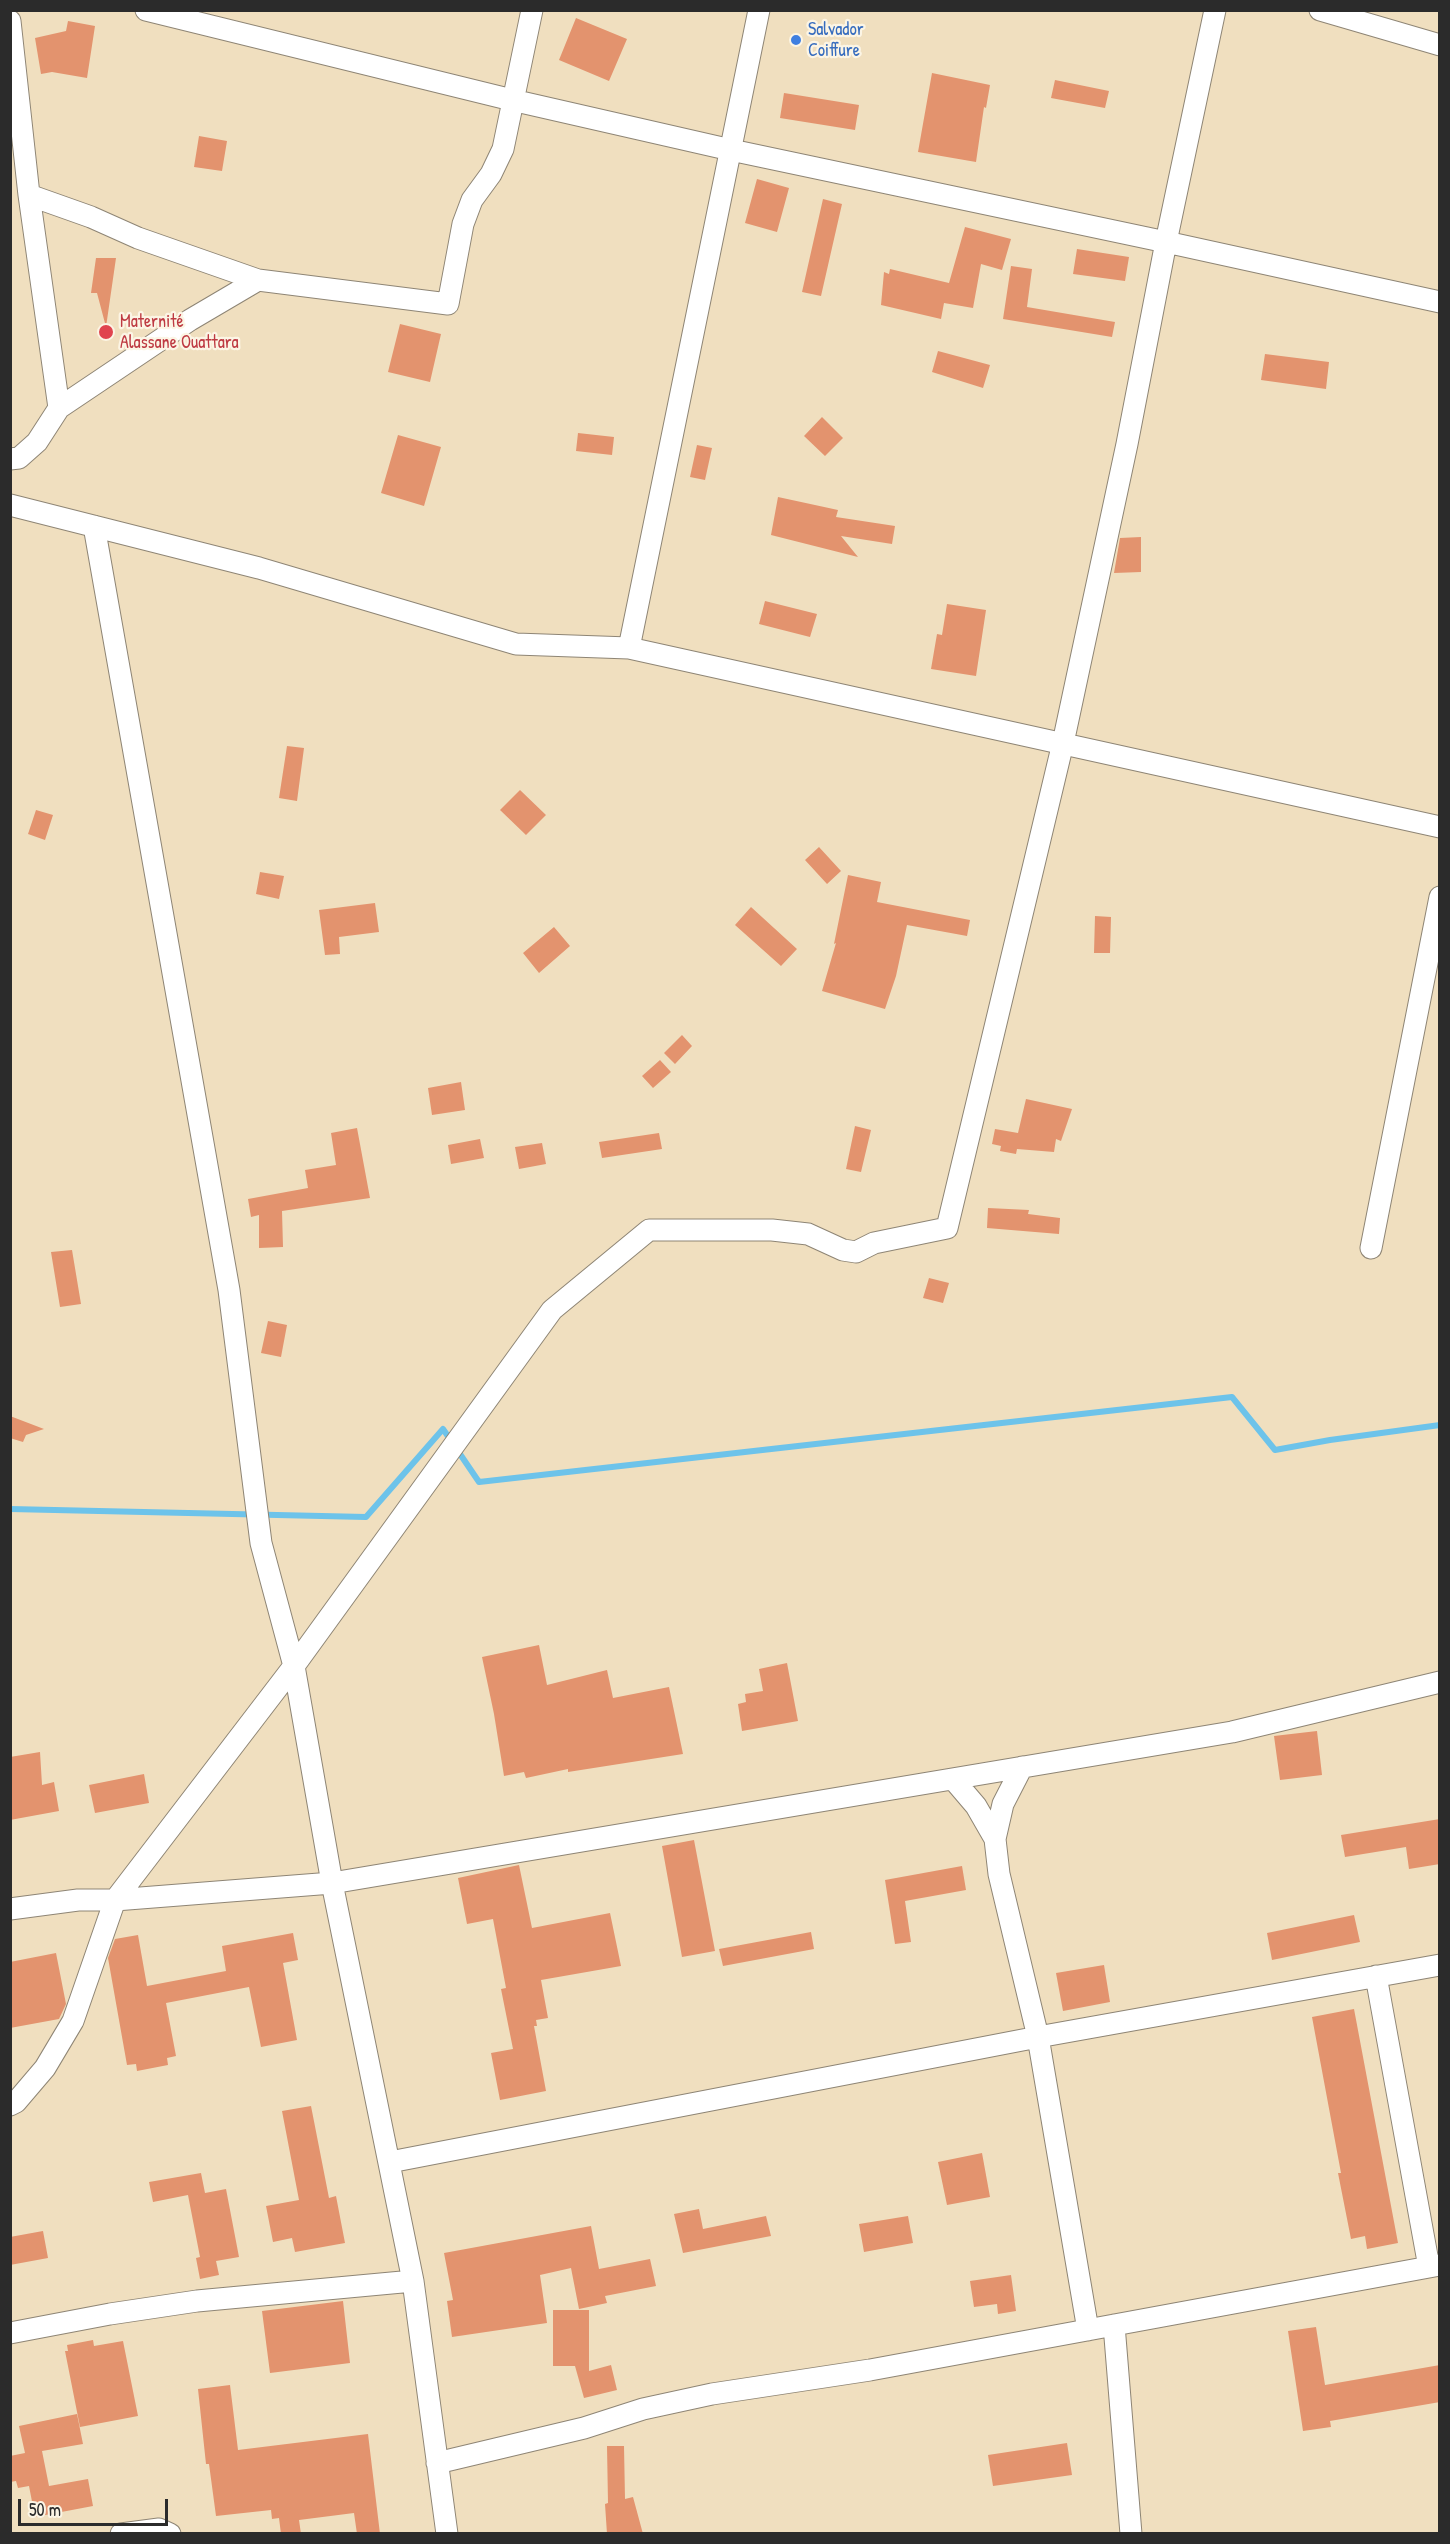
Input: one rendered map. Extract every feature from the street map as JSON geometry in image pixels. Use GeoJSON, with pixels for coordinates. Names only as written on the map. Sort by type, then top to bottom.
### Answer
{"type":"FeatureCollection","features":[{"type":"Feature","properties":{"kind":"street"},"geometry":{"type":"LineString","coordinates":[[146,10],[512,100],[730,150],[1440,302]]}},
{"type":"Feature","properties":{"kind":"street"},"geometry":{"type":"LineString","coordinates":[[29,195],[91,217],[138,238],[258,280],[448,304],[463,224],[472,200],[491,174],[503,149],[532,10]]}},
{"type":"Feature","properties":{"kind":"street"},"geometry":{"type":"LineString","coordinates":[[629,648],[759,10]]}},
{"type":"Feature","properties":{"kind":"street"},"geometry":{"type":"LineString","coordinates":[[10,2105],[16,2102],[45,2068],[73,2021],[115,1900],[294,1666],[552,1310],[649,1230],[772,1230],[808,1234],[843,1250],[855,1251],[874,1243],[947,1228],[1063,743],[1127,444],[1166,242],[1215,10]]}},
{"type":"Feature","properties":{"kind":"street"},"geometry":{"type":"LineString","coordinates":[[1320,10],[1440,45]]}},
{"type":"Feature","properties":{"kind":"street"},"geometry":{"type":"LineString","coordinates":[[10,21],[29,195],[59,408]]}},
{"type":"Feature","properties":{"kind":"street"},"geometry":{"type":"LineString","coordinates":[[10,459],[19,458],[37,442],[59,408],[190,320],[258,280]]}},
{"type":"Feature","properties":{"kind":"street"},"geometry":{"type":"LineString","coordinates":[[10,505],[259,568],[516,644],[629,648],[1440,827]]}},
{"type":"Feature","properties":{"kind":"street"},"geometry":{"type":"LineString","coordinates":[[94,526],[229,1290],[261,1543],[294,1666],[332,1883],[413,2281],[447,2534]]}},
{"type":"Feature","properties":{"kind":"street"},"geometry":{"type":"LineString","coordinates":[[1371,1248],[1440,897]]}},
{"type":"Feature","properties":{"kind":"street"},"geometry":{"type":"LineString","coordinates":[[10,1909],[78,1900],[115,1900],[332,1883],[1232,1732],[1440,1682]]}},
{"type":"Feature","properties":{"kind":"street"},"geometry":{"type":"LineString","coordinates":[[1022,1767],[1003,1804],[995,1839],[999,1874],[1038,2037],[1088,2330]]}},
{"type":"Feature","properties":{"kind":"street"},"geometry":{"type":"LineString","coordinates":[[954,1779],[976,1806],[995,1839]]}},
{"type":"Feature","properties":{"kind":"street"},"geometry":{"type":"LineString","coordinates":[[390,2162],[1038,2037],[1440,1965]]}},
{"type":"Feature","properties":{"kind":"street"},"geometry":{"type":"LineString","coordinates":[[437,2463],[584,2428],[643,2409],[712,2394],[870,2370],[1434,2266],[1376,1976]]}},
{"type":"Feature","properties":{"kind":"street"},"geometry":{"type":"LineString","coordinates":[[10,2332],[197,2301],[413,2281]]}},
{"type":"Feature","properties":{"kind":"street"},"geometry":{"type":"LineString","coordinates":[[1114,2325],[1131,2534]]}},
{"type":"Feature","properties":{"kind":"street"},"geometry":{"type":"LineString","coordinates":[[122,2534],[159,2529],[170,2534]]}},
{"type":"Feature","properties":{"kind":"building"},"geometry":{"type":"Polygon","coordinates":[[[576,18],[627,39],[609,81],[559,60],[576,18]]]}},
{"type":"Feature","properties":{"kind":"building"},"geometry":{"type":"Polygon","coordinates":[[[68,21],[95,26],[87,78],[52,72],[41,74],[35,38],[66,31],[68,21]]]}},
{"type":"Feature","properties":{"kind":"building"},"geometry":{"type":"Polygon","coordinates":[[[932,73],[990,85],[986,108],[984,107],[976,162],[918,152],[932,73]]]}},
{"type":"Feature","properties":{"kind":"building"},"geometry":{"type":"Polygon","coordinates":[[[1055,80],[1109,91],[1105,108],[1051,98],[1055,80]]]}},
{"type":"Feature","properties":{"kind":"building"},"geometry":{"type":"Polygon","coordinates":[[[784,93],[859,105],[855,130],[780,118],[784,93]]]}},
{"type":"Feature","properties":{"kind":"building"},"geometry":{"type":"Polygon","coordinates":[[[199,136],[227,141],[222,171],[194,167],[199,136]]]}},
{"type":"Feature","properties":{"kind":"building"},"geometry":{"type":"Polygon","coordinates":[[[757,179],[789,188],[777,232],[745,223],[757,179]]]}},
{"type":"Feature","properties":{"kind":"building"},"geometry":{"type":"Polygon","coordinates":[[[823,199],[842,204],[821,296],[802,292],[823,199]]]}},
{"type":"Feature","properties":{"kind":"building"},"geometry":{"type":"Polygon","coordinates":[[[965,227],[1011,239],[1002,270],[981,264],[973,308],[944,303],[941,319],[881,305],[884,272],[889,274],[890,269],[949,283],[965,227]]]}},
{"type":"Feature","properties":{"kind":"building"},"geometry":{"type":"Polygon","coordinates":[[[1077,249],[1129,257],[1125,281],[1073,274],[1077,249]]]}},
{"type":"Feature","properties":{"kind":"building"},"geometry":{"type":"Polygon","coordinates":[[[96,258],[116,258],[106,327],[97,293],[91,293],[96,258]]]}},
{"type":"Feature","properties":{"kind":"building"},"geometry":{"type":"Polygon","coordinates":[[[1011,266],[1032,269],[1027,307],[1115,322],[1112,337],[1003,319],[1011,266]]]}},
{"type":"Feature","properties":{"kind":"building"},"geometry":{"type":"Polygon","coordinates":[[[400,324],[441,334],[430,382],[388,372],[400,324]]]}},
{"type":"Feature","properties":{"kind":"building"},"geometry":{"type":"Polygon","coordinates":[[[938,351],[990,365],[983,388],[932,372],[938,351]]]}},
{"type":"Feature","properties":{"kind":"building"},"geometry":{"type":"Polygon","coordinates":[[[1265,354],[1329,362],[1326,389],[1261,380],[1265,354]]]}},
{"type":"Feature","properties":{"kind":"building"},"geometry":{"type":"Polygon","coordinates":[[[822,417],[843,438],[825,456],[804,436],[822,417]]]}},
{"type":"Feature","properties":{"kind":"building"},"geometry":{"type":"Polygon","coordinates":[[[578,433],[614,437],[612,455],[576,451],[578,433]]]}},
{"type":"Feature","properties":{"kind":"building"},"geometry":{"type":"Polygon","coordinates":[[[398,435],[441,447],[424,506],[381,493],[398,435]]]}},
{"type":"Feature","properties":{"kind":"building"},"geometry":{"type":"Polygon","coordinates":[[[697,445],[712,448],[705,480],[690,477],[697,445]]]}},
{"type":"Feature","properties":{"kind":"building"},"geometry":{"type":"Polygon","coordinates":[[[778,497],[838,510],[836,517],[895,526],[892,544],[841,536],[858,557],[771,535],[778,497]]]}},
{"type":"Feature","properties":{"kind":"building"},"geometry":{"type":"Polygon","coordinates":[[[1141,537],[1141,572],[1114,573],[1120,538],[1141,537]]]}},
{"type":"Feature","properties":{"kind":"building"},"geometry":{"type":"Polygon","coordinates":[[[765,601],[817,614],[810,637],[759,624],[765,601]]]}},
{"type":"Feature","properties":{"kind":"building"},"geometry":{"type":"Polygon","coordinates":[[[947,604],[986,610],[976,676],[931,669],[937,634],[942,635],[947,604]]]}},
{"type":"Feature","properties":{"kind":"building"},"geometry":{"type":"Polygon","coordinates":[[[287,746],[304,748],[297,801],[279,798],[287,746]]]}},
{"type":"Feature","properties":{"kind":"building"},"geometry":{"type":"Polygon","coordinates":[[[520,790],[546,815],[526,835],[500,810],[520,790]]]}},
{"type":"Feature","properties":{"kind":"building"},"geometry":{"type":"Polygon","coordinates":[[[36,810],[53,815],[45,840],[28,834],[36,810]]]}},
{"type":"Feature","properties":{"kind":"building"},"geometry":{"type":"Polygon","coordinates":[[[819,847],[841,871],[827,884],[805,860],[819,847]]]}},
{"type":"Feature","properties":{"kind":"building"},"geometry":{"type":"Polygon","coordinates":[[[260,872],[284,876],[279,899],[256,894],[260,872]]]}},
{"type":"Feature","properties":{"kind":"building"},"geometry":{"type":"Polygon","coordinates":[[[848,875],[881,882],[877,902],[970,920],[967,936],[907,925],[896,976],[885,1009],[822,991],[836,943],[834,944],[848,875]]]}},
{"type":"Feature","properties":{"kind":"building"},"geometry":{"type":"Polygon","coordinates":[[[375,903],[379,932],[339,937],[340,954],[325,955],[319,910],[375,903]]]}},
{"type":"Feature","properties":{"kind":"building"},"geometry":{"type":"Polygon","coordinates":[[[751,907],[797,949],[781,966],[735,925],[751,907]]]}},
{"type":"Feature","properties":{"kind":"building"},"geometry":{"type":"Polygon","coordinates":[[[1095,916],[1111,917],[1110,953],[1094,953],[1095,916]]]}},
{"type":"Feature","properties":{"kind":"building"},"geometry":{"type":"Polygon","coordinates":[[[554,927],[570,946],[539,973],[523,953],[554,927]]]}},
{"type":"Feature","properties":{"kind":"building"},"geometry":{"type":"Polygon","coordinates":[[[682,1035],[692,1046],[675,1064],[664,1053],[682,1035]]]}},
{"type":"Feature","properties":{"kind":"building"},"geometry":{"type":"Polygon","coordinates":[[[660,1060],[671,1072],[653,1088],[642,1076],[660,1060]]]}},
{"type":"Feature","properties":{"kind":"building"},"geometry":{"type":"Polygon","coordinates":[[[461,1082],[465,1110],[432,1115],[428,1088],[461,1082]]]}},
{"type":"Feature","properties":{"kind":"building"},"geometry":{"type":"Polygon","coordinates":[[[1026,1099],[1072,1109],[1061,1141],[1056,1139],[1054,1152],[1017,1149],[1016,1154],[1000,1151],[1001,1146],[992,1144],[995,1129],[1018,1133],[1026,1099]]]}},
{"type":"Feature","properties":{"kind":"building"},"geometry":{"type":"Polygon","coordinates":[[[855,1126],[871,1130],[861,1172],[846,1169],[855,1126]]]}},
{"type":"Feature","properties":{"kind":"building"},"geometry":{"type":"Polygon","coordinates":[[[357,1128],[370,1198],[282,1211],[283,1247],[259,1248],[259,1215],[251,1217],[248,1199],[308,1188],[305,1170],[336,1165],[331,1133],[357,1128]]]}},
{"type":"Feature","properties":{"kind":"building"},"geometry":{"type":"Polygon","coordinates":[[[659,1133],[662,1149],[602,1158],[599,1142],[659,1133]]]}},
{"type":"Feature","properties":{"kind":"building"},"geometry":{"type":"Polygon","coordinates":[[[480,1139],[484,1158],[451,1164],[448,1145],[480,1139]]]}},
{"type":"Feature","properties":{"kind":"building"},"geometry":{"type":"Polygon","coordinates":[[[542,1143],[546,1164],[519,1169],[515,1147],[542,1143]]]}},
{"type":"Feature","properties":{"kind":"building"},"geometry":{"type":"Polygon","coordinates":[[[988,1208],[1029,1210],[1028,1214],[1060,1218],[1059,1234],[987,1228],[988,1208]]]}},
{"type":"Feature","properties":{"kind":"building"},"geometry":{"type":"Polygon","coordinates":[[[72,1250],[81,1304],[60,1307],[51,1252],[72,1250]]]}},
{"type":"Feature","properties":{"kind":"building"},"geometry":{"type":"Polygon","coordinates":[[[929,1278],[949,1283],[943,1303],[923,1298],[929,1278]]]}},
{"type":"Feature","properties":{"kind":"building"},"geometry":{"type":"Polygon","coordinates":[[[268,1321],[287,1325],[281,1357],[261,1353],[268,1321]]]}},
{"type":"Feature","properties":{"kind":"building"},"geometry":{"type":"Polygon","coordinates":[[[10,1416],[44,1429],[26,1435],[23,1442],[10,1438],[10,1416]]]}},
{"type":"Feature","properties":{"kind":"building"},"geometry":{"type":"Polygon","coordinates":[[[539,1645],[547,1685],[607,1670],[613,1698],[669,1687],[683,1754],[568,1772],[568,1769],[526,1778],[524,1772],[504,1776],[482,1657],[539,1645]]]}},
{"type":"Feature","properties":{"kind":"building"},"geometry":{"type":"Polygon","coordinates":[[[787,1663],[798,1721],[742,1731],[738,1704],[746,1702],[745,1694],[763,1691],[759,1669],[787,1663]]]}},
{"type":"Feature","properties":{"kind":"building"},"geometry":{"type":"Polygon","coordinates":[[[1317,1731],[1322,1775],[1280,1780],[1274,1736],[1317,1731]]]}},
{"type":"Feature","properties":{"kind":"building"},"geometry":{"type":"Polygon","coordinates":[[[40,1752],[42,1785],[54,1782],[59,1811],[10,1820],[10,1757],[40,1752]]]}},
{"type":"Feature","properties":{"kind":"building"},"geometry":{"type":"Polygon","coordinates":[[[144,1774],[149,1803],[95,1813],[89,1785],[144,1774]]]}},
{"type":"Feature","properties":{"kind":"building"},"geometry":{"type":"Polygon","coordinates":[[[1440,1819],[1440,1864],[1409,1869],[1406,1847],[1345,1857],[1341,1835],[1440,1819]]]}},
{"type":"Feature","properties":{"kind":"building"},"geometry":{"type":"Polygon","coordinates":[[[694,1840],[715,1951],[682,1957],[662,1846],[694,1840]]]}},
{"type":"Feature","properties":{"kind":"building"},"geometry":{"type":"Polygon","coordinates":[[[519,1865],[532,1928],[610,1913],[621,1966],[541,1980],[548,2018],[536,2020],[537,2026],[534,2026],[546,2091],[500,2100],[491,2053],[513,2049],[501,1989],[506,1988],[493,1919],[467,1924],[458,1878],[519,1865]]]}},
{"type":"Feature","properties":{"kind":"building"},"geometry":{"type":"Polygon","coordinates":[[[962,1866],[966,1890],[905,1901],[911,1942],[895,1944],[885,1880],[962,1866]]]}},
{"type":"Feature","properties":{"kind":"building"},"geometry":{"type":"Polygon","coordinates":[[[1354,1915],[1360,1942],[1272,1960],[1267,1933],[1354,1915]]]}},
{"type":"Feature","properties":{"kind":"building"},"geometry":{"type":"Polygon","coordinates":[[[811,1932],[814,1949],[723,1966],[719,1949],[811,1932]]]}},
{"type":"Feature","properties":{"kind":"building"},"geometry":{"type":"Polygon","coordinates":[[[293,1933],[298,1960],[283,1963],[297,2040],[261,2047],[249,1987],[166,2003],[176,2056],[167,2058],[168,2065],[137,2071],[136,2064],[127,2065],[108,1958],[115,1939],[138,1935],[147,1986],[226,1971],[222,1946],[293,1933]]]}},
{"type":"Feature","properties":{"kind":"building"},"geometry":{"type":"Polygon","coordinates":[[[56,1953],[66,2004],[59,2019],[10,2028],[10,1962],[56,1953]]]}},
{"type":"Feature","properties":{"kind":"building"},"geometry":{"type":"Polygon","coordinates":[[[1104,1965],[1110,2002],[1063,2011],[1056,1973],[1104,1965]]]}},
{"type":"Feature","properties":{"kind":"building"},"geometry":{"type":"Polygon","coordinates":[[[1354,2009],[1398,2243],[1367,2249],[1365,2236],[1351,2239],[1312,2017],[1354,2009]]]}},
{"type":"Feature","properties":{"kind":"building"},"geometry":{"type":"Polygon","coordinates":[[[311,2106],[329,2198],[336,2196],[345,2243],[295,2252],[292,2238],[273,2242],[266,2206],[299,2200],[282,2111],[311,2106]]]}},
{"type":"Feature","properties":{"kind":"building"},"geometry":{"type":"Polygon","coordinates":[[[982,2153],[990,2197],[947,2205],[938,2162],[982,2153]]]}},
{"type":"Feature","properties":{"kind":"building"},"geometry":{"type":"Polygon","coordinates":[[[201,2173],[205,2193],[226,2189],[239,2257],[216,2261],[219,2275],[200,2279],[196,2258],[200,2257],[188,2195],[153,2202],[149,2182],[201,2173]]]}},
{"type":"Feature","properties":{"kind":"building"},"geometry":{"type":"Polygon","coordinates":[[[699,2209],[703,2229],[766,2216],[771,2236],[683,2253],[674,2214],[699,2209]]]}},
{"type":"Feature","properties":{"kind":"building"},"geometry":{"type":"Polygon","coordinates":[[[908,2216],[913,2243],[864,2252],[859,2224],[908,2216]]]}},
{"type":"Feature","properties":{"kind":"building"},"geometry":{"type":"Polygon","coordinates":[[[591,2226],[599,2269],[650,2259],[656,2286],[605,2296],[607,2303],[579,2309],[571,2268],[540,2275],[547,2323],[452,2337],[447,2301],[453,2300],[444,2253],[591,2226]]]}},
{"type":"Feature","properties":{"kind":"building"},"geometry":{"type":"Polygon","coordinates":[[[43,2231],[48,2258],[10,2265],[10,2237],[43,2231]]]}},
{"type":"Feature","properties":{"kind":"building"},"geometry":{"type":"Polygon","coordinates":[[[1011,2275],[1016,2311],[998,2314],[997,2304],[974,2307],[970,2281],[1011,2275]]]}},
{"type":"Feature","properties":{"kind":"building"},"geometry":{"type":"Polygon","coordinates":[[[343,2301],[350,2363],[270,2373],[262,2311],[343,2301]]]}},
{"type":"Feature","properties":{"kind":"building"},"geometry":{"type":"Polygon","coordinates":[[[553,2310],[589,2310],[589,2371],[611,2365],[617,2390],[584,2398],[575,2366],[553,2366],[553,2310]]]}},
{"type":"Feature","properties":{"kind":"building"},"geometry":{"type":"Polygon","coordinates":[[[1316,2327],[1325,2385],[1440,2365],[1440,2402],[1330,2421],[1331,2427],[1303,2431],[1288,2331],[1316,2327]]]}},
{"type":"Feature","properties":{"kind":"building"},"geometry":{"type":"Polygon","coordinates":[[[93,2340],[94,2346],[123,2341],[138,2416],[80,2427],[65,2351],[68,2351],[67,2345],[93,2340]]]}},
{"type":"Feature","properties":{"kind":"building"},"geometry":{"type":"Polygon","coordinates":[[[230,2385],[238,2450],[368,2434],[380,2534],[357,2534],[354,2513],[299,2520],[301,2534],[281,2534],[279,2518],[272,2519],[271,2510],[216,2516],[209,2464],[206,2464],[198,2389],[230,2385]]]}},
{"type":"Feature","properties":{"kind":"building"},"geometry":{"type":"Polygon","coordinates":[[[77,2414],[83,2444],[42,2451],[49,2486],[88,2479],[93,2506],[35,2517],[29,2486],[18,2488],[16,2481],[10,2482],[10,2456],[25,2453],[19,2426],[77,2414]]]}},
{"type":"Feature","properties":{"kind":"building"},"geometry":{"type":"Polygon","coordinates":[[[1067,2443],[1072,2475],[993,2486],[988,2455],[1067,2443]]]}},
{"type":"Feature","properties":{"kind":"building"},"geometry":{"type":"Polygon","coordinates":[[[607,2446],[624,2446],[625,2499],[633,2497],[643,2534],[607,2534],[605,2504],[608,2503],[607,2446]]]}},
{"type":"Feature","properties":{"kind":"waterway"},"geometry":{"type":"LineString","coordinates":[[10,1509],[366,1517],[443,1429],[479,1482],[1232,1397],[1275,1450],[1440,1425]]}},
{"type":"Feature","properties":{"kind":"place","name":"Salvador Coiffure"},"geometry":{"type":"Point","coordinates":[796,40]}},
{"type":"Feature","properties":{"kind":"place","name":"Maternité Alassane Ouattara"},"geometry":{"type":"Point","coordinates":[106,332]}}]}
